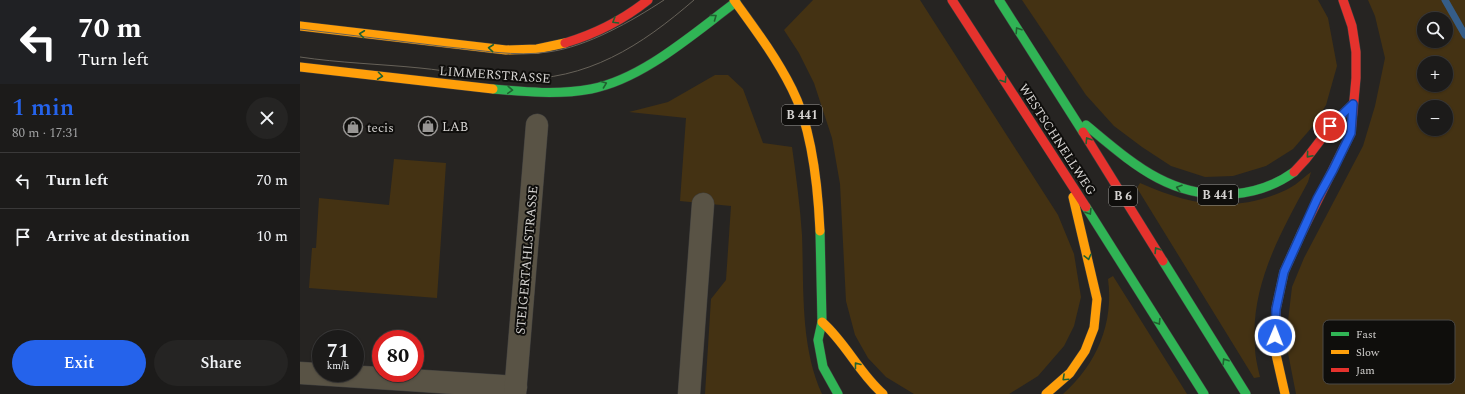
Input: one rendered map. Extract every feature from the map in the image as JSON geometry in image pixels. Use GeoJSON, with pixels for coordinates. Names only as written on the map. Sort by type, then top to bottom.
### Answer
{"type":"FeatureCollection","features":[{"type":"Feature","properties":{"kind":"main road","name":"LIMMERSTRASSE"},"geometry":{"type":"LineString","coordinates":[[300,26],[506,50],[528,50],[555,46],[582,37],[612,24],[648,0]]}},
{"type":"Feature","properties":{"kind":"main road","name":"WESTSCHNELLWEG"},"geometry":{"type":"LineString","coordinates":[[952,0],[1068,179],[1204,394]]}},
{"type":"Feature","properties":{"kind":"main road","name":"WESTSCHNELLWEG"},"geometry":{"type":"LineString","coordinates":[[999,0],[1072,114],[1246,394]]}},
{"type":"Feature","properties":{"kind":"main road"},"geometry":{"type":"LineString","coordinates":[[1285,394],[1275,350],[1276,309],[1284,272],[1317,199],[1351,133],[1356,78],[1356,52],[1352,26],[1343,0]]}},
{"type":"Feature","properties":{"kind":"main road","name":"LIMMERSTRASSE"},"geometry":{"type":"LineString","coordinates":[[300,66],[510,91],[566,92],[592,89],[627,75],[655,60],[735,1]]}},
{"type":"Feature","properties":{"kind":"main road","name":"B 441"},"geometry":{"type":"LineString","coordinates":[[735,1],[768,46],[793,90],[806,125],[813,162],[820,221],[822,322]]}},
{"type":"Feature","properties":{"kind":"main road","name":"B 441"},"geometry":{"type":"LineString","coordinates":[[1072,114],[1142,170],[1178,190],[1223,196],[1253,191],[1274,184],[1297,169],[1315,149],[1330,126],[1353,104]]}},
{"type":"Feature","properties":{"kind":"main road"},"geometry":{"type":"LineString","coordinates":[[1046,394],[1070,373],[1085,351],[1094,328],[1097,299],[1068,179]]}},
{"type":"Feature","properties":{"kind":"main road"},"geometry":{"type":"LineString","coordinates":[[838,394],[823,367],[818,340],[822,322],[836,334],[847,352],[874,386],[883,394]]}},
{"type":"Feature","properties":{"kind":"street","name":"STEIGERTAHLSTRASSE"},"geometry":{"type":"LineString","coordinates":[[515,391],[537,125]]}},
{"type":"Feature","properties":{"kind":"street"},"geometry":{"type":"LineString","coordinates":[[689,394],[703,204]]}},
{"type":"Feature","properties":{"kind":"street"},"geometry":{"type":"LineString","coordinates":[[300,373],[515,391]]}},
{"type":"Feature","properties":{"kind":"shaded area"},"geometry":{"type":"Polygon","coordinates":[[[813,0],[920,0],[1058,215],[1074,254],[1081,297],[1074,326],[1064,346],[1038,376],[1009,394],[914,394],[886,377],[868,358],[855,335],[846,301],[840,184],[832,138],[814,83],[799,53],[784,30],[813,0]]]}},
{"type":"Feature","properties":{"kind":"shaded area"},"geometry":{"type":"Polygon","coordinates":[[[1022,0],[1318,0],[1328,18],[1337,66],[1326,105],[1313,126],[1293,149],[1266,166],[1233,176],[1205,177],[1171,166],[1114,126],[1086,95],[1022,0]]]}},
{"type":"Feature","properties":{"kind":"shaded area"},"geometry":{"type":"Polygon","coordinates":[[[1368,0],[1465,0],[1465,394],[1296,394],[1288,353],[1288,321],[1292,287],[1304,258],[1363,146],[1375,106],[1385,58],[1375,16],[1368,0]]]}},
{"type":"Feature","properties":{"kind":"shaded area"},"geometry":{"type":"Polygon","coordinates":[[[715,75],[728,75],[743,89],[763,143],[792,147],[802,235],[804,316],[810,356],[815,376],[822,394],[705,394],[711,299],[726,280],[731,206],[680,201],[686,118],[629,112],[668,102],[715,75]]]}},
{"type":"Feature","properties":{"kind":"shaded area"},"geometry":{"type":"Polygon","coordinates":[[[394,159],[446,163],[437,298],[309,288],[312,248],[316,248],[319,198],[389,205],[394,159]]]}},
{"type":"Feature","properties":{"kind":"shaded area"},"geometry":{"type":"Polygon","coordinates":[[[1311,172],[1308,182],[1287,221],[1269,261],[1262,282],[1257,303],[1255,325],[1256,355],[1260,377],[1254,378],[1137,188],[1140,183],[1176,197],[1212,204],[1230,204],[1249,202],[1286,190],[1311,172]]]}},
{"type":"Feature","properties":{"kind":"shaded area"},"geometry":{"type":"Polygon","coordinates":[[[1113,276],[1187,394],[1063,394],[1085,370],[1094,356],[1100,342],[1108,311],[1108,279],[1113,276]]]}},
{"type":"Feature","properties":{"kind":"waterway"},"geometry":{"type":"LineString","coordinates":[[1445,0],[1465,35]]}},
{"type":"Feature","properties":{"kind":"tram line"},"geometry":{"type":"LineString","coordinates":[[300,29],[485,51],[523,54],[536,53],[563,49],[593,39],[624,24],[664,0]]}},
{"type":"Feature","properties":{"kind":"tram line"},"geometry":{"type":"LineString","coordinates":[[300,57],[330,61],[420,68],[479,76],[514,79],[541,78],[565,74],[612,58],[654,32],[694,0]]}},
{"type":"Feature","properties":{"kind":"traffic: fast"},"geometry":{"type":"LineString","coordinates":[[999,0],[1083,132]]}},
{"type":"Feature","properties":{"kind":"traffic: fast"},"geometry":{"type":"LineString","coordinates":[[493,89],[530,92],[567,92],[591,89],[610,84],[630,76],[649,65],[685,41],[736,2]]}},
{"type":"Feature","properties":{"kind":"traffic: fast"},"geometry":{"type":"LineString","coordinates":[[1086,125],[1120,153],[1153,176],[1190,191],[1211,194],[1242,193],[1258,190],[1273,184],[1294,172]]}},
{"type":"Feature","properties":{"kind":"traffic: fast"},"geometry":{"type":"LineString","coordinates":[[1086,207],[1204,394]]}},
{"type":"Feature","properties":{"kind":"traffic: fast"},"geometry":{"type":"LineString","coordinates":[[820,231],[822,322],[818,340],[823,367],[838,394]]}},
{"type":"Feature","properties":{"kind":"traffic: fast"},"geometry":{"type":"LineString","coordinates":[[1163,261],[1246,394]]}},
{"type":"Feature","properties":{"kind":"traffic: slow"},"geometry":{"type":"LineString","coordinates":[[734,0],[765,43],[792,89],[799,105],[805,122],[813,158],[818,196],[820,231]]}},
{"type":"Feature","properties":{"kind":"traffic: slow"},"geometry":{"type":"LineString","coordinates":[[300,26],[506,50],[537,49],[565,43]]}},
{"type":"Feature","properties":{"kind":"traffic: slow"},"geometry":{"type":"LineString","coordinates":[[300,67],[493,89]]}},
{"type":"Feature","properties":{"kind":"traffic: slow"},"geometry":{"type":"LineString","coordinates":[[1046,394],[1070,373],[1085,351],[1094,328],[1097,299],[1073,197]]}},
{"type":"Feature","properties":{"kind":"traffic: slow"},"geometry":{"type":"LineString","coordinates":[[1285,394],[1275,350],[1276,309],[1284,272],[1302,232]]}},
{"type":"Feature","properties":{"kind":"traffic: slow"},"geometry":{"type":"LineString","coordinates":[[822,322],[831,330],[874,386],[883,394]]}},
{"type":"Feature","properties":{"kind":"traffic: jam"},"geometry":{"type":"LineString","coordinates":[[565,43],[608,26],[629,14],[648,0]]}},
{"type":"Feature","properties":{"kind":"traffic: jam"},"geometry":{"type":"LineString","coordinates":[[952,0],[1086,207]]}},
{"type":"Feature","properties":{"kind":"traffic: jam"},"geometry":{"type":"LineString","coordinates":[[1302,232],[1351,133],[1356,78],[1356,52],[1352,26],[1343,0]]}},
{"type":"Feature","properties":{"kind":"traffic: jam"},"geometry":{"type":"LineString","coordinates":[[1294,172],[1332,125],[1353,104]]}},
{"type":"Feature","properties":{"kind":"traffic: jam"},"geometry":{"type":"LineString","coordinates":[[1083,132],[1163,261]]}},
{"type":"Feature","properties":{"kind":"place","name":"LAB"},"geometry":{"type":"Point","coordinates":[428,126]}},
{"type":"Feature","properties":{"kind":"place","name":"tecis"},"geometry":{"type":"Point","coordinates":[353,127]}},
{"type":"Feature","properties":{"kind":"route"},"geometry":{"type":"LineString","coordinates":[[1275,336],[1276,309],[1284,272],[1317,199],[1351,133],[1353,104],[1330,126]]}}]}
